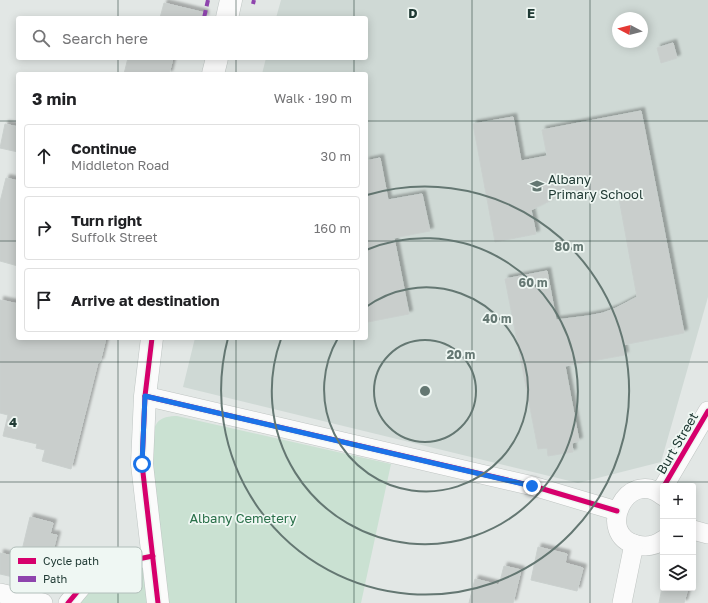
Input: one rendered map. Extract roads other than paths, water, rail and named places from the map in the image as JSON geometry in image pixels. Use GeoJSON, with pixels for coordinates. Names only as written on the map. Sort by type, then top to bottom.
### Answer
{"type":"FeatureCollection","features":[{"type":"Feature","properties":{"kind":"main road"},"geometry":{"type":"LineString","coordinates":[[227,16],[231,0]]}},
{"type":"Feature","properties":{"kind":"main road"},"geometry":{"type":"LineString","coordinates":[[214,72],[216,60]]}},
{"type":"Feature","properties":{"kind":"main road"},"geometry":{"type":"LineString","coordinates":[[152,340],[145,396],[142,464],[158,603]]}},
{"type":"Feature","properties":{"kind":"street"},"geometry":{"type":"LineString","coordinates":[[145,396],[532,486],[617,511]]}},
{"type":"Feature","properties":{"kind":"street","name":"Burt Street"},"geometry":{"type":"LineString","coordinates":[[667,483],[708,411]]}},
{"type":"Feature","properties":{"kind":"street"},"geometry":{"type":"LineString","coordinates":[[660,491],[643,489],[634,491],[626,496],[617,511],[616,519],[618,527],[624,537],[634,544],[643,547],[653,546],[660,542]]}},
{"type":"Feature","properties":{"kind":"street"},"geometry":{"type":"LineString","coordinates":[[696,531],[708,534]]}},
{"type":"Feature","properties":{"kind":"street"},"geometry":{"type":"LineString","coordinates":[[622,603],[634,544]]}},
{"type":"Feature","properties":{"kind":"street"},"geometry":{"type":"LineString","coordinates":[[142,558],[153,556]]}},
{"type":"Feature","properties":{"kind":"street"},"geometry":{"type":"LineString","coordinates":[[0,593],[43,603]]}},
{"type":"Feature","properties":{"kind":"street"},"geometry":{"type":"LineString","coordinates":[[68,603],[76,593]]}},
{"type":"Feature","properties":{"kind":"place","name":"Albany Primary School"},"geometry":{"type":"Point","coordinates":[537,186]}},
{"type":"Feature","properties":{"kind":"park label","name":"Albany Cemetery"},"geometry":{"type":"Point","coordinates":[243,518]}}]}
